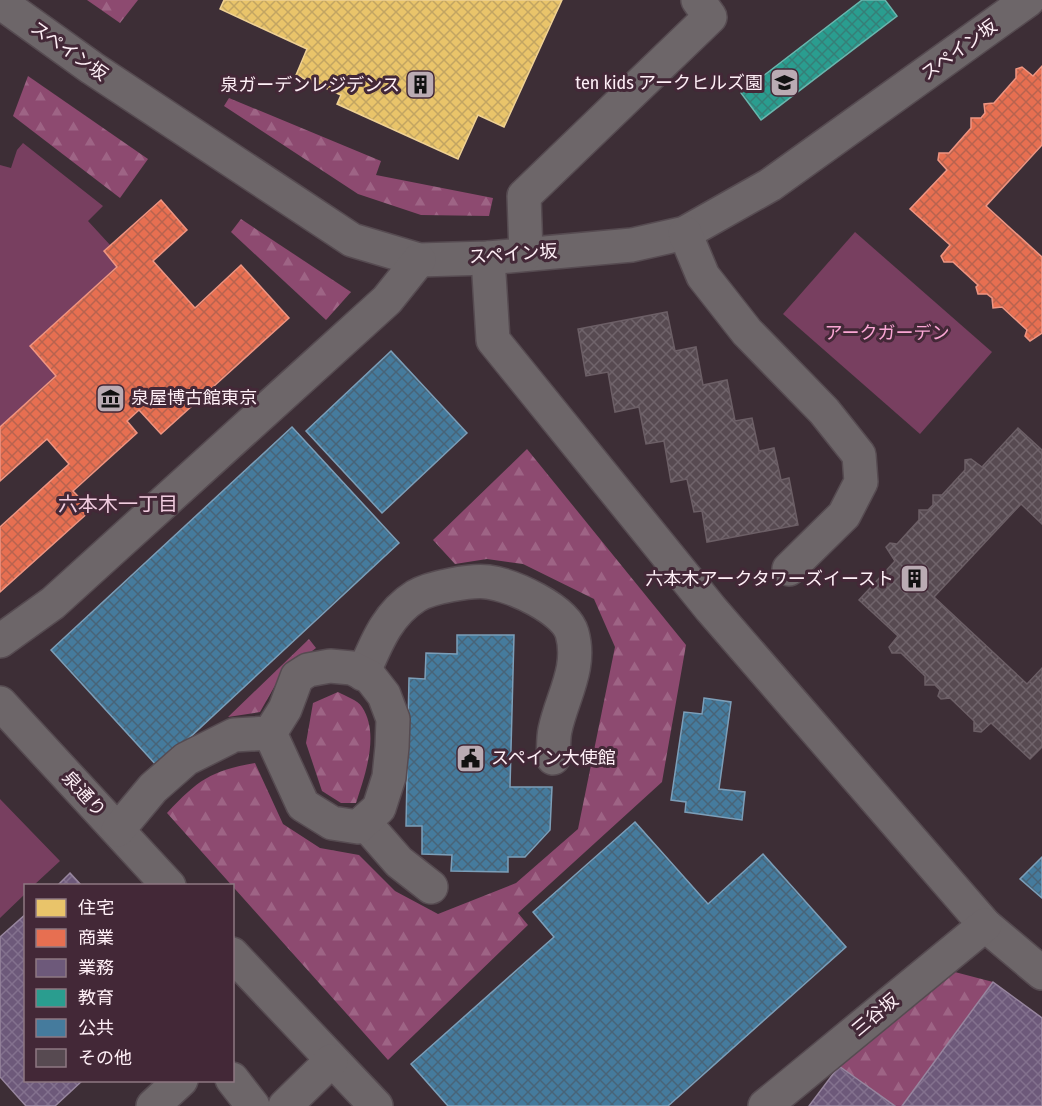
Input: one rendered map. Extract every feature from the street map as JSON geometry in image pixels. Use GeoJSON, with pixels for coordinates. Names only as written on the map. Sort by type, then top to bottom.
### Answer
{"type":"FeatureCollection","features":[{"type":"Feature","properties":{"kind":"street"},"geometry":{"type":"LineString","coordinates":[[526,254],[524,196],[710,17],[698,0]]}},
{"type":"Feature","properties":{"kind":"street","name":"スペイン坂"},"geometry":{"type":"LineString","coordinates":[[0,2],[92,68],[352,240],[419,260],[488,258],[632,245],[685,233],[770,185],[1028,0]]}},
{"type":"Feature","properties":{"kind":"street"},"geometry":{"type":"LineString","coordinates":[[685,233],[703,276],[739,323],[824,411],[860,455],[861,482],[844,515],[789,569]]}},
{"type":"Feature","properties":{"kind":"street"},"geometry":{"type":"LineString","coordinates":[[488,258],[493,340],[711,609],[985,925],[1042,973]]}},
{"type":"Feature","properties":{"kind":"street"},"geometry":{"type":"LineString","coordinates":[[0,641],[53,603],[378,308],[419,260]]}},
{"type":"Feature","properties":{"kind":"street"},"geometry":{"type":"LineString","coordinates":[[363,674],[386,624],[417,596],[447,586],[487,582],[514,590],[546,606],[567,621],[571,632],[576,657],[555,730],[553,758]]}},
{"type":"Feature","properties":{"kind":"street"},"geometry":{"type":"LineString","coordinates":[[330,666],[352,668],[370,677],[384,695],[393,719],[389,777],[379,808],[358,827],[332,823],[303,805],[270,733],[285,709],[297,677],[308,670],[330,666]]}},
{"type":"Feature","properties":{"kind":"street","name":"泉通り"},"geometry":{"type":"LineString","coordinates":[[0,703],[168,884]]}},
{"type":"Feature","properties":{"kind":"street"},"geometry":{"type":"LineString","coordinates":[[118,830],[153,788],[186,759],[234,735],[270,733]]}},
{"type":"Feature","properties":{"kind":"street"},"geometry":{"type":"LineString","coordinates":[[364,822],[399,862],[431,887]]}},
{"type":"Feature","properties":{"kind":"street","name":"三谷坂"},"geometry":{"type":"LineString","coordinates":[[765,1106],[985,925]]}},
{"type":"Feature","properties":{"kind":"street"},"geometry":{"type":"LineString","coordinates":[[234,956],[376,1106]]}},
{"type":"Feature","properties":{"kind":"street"},"geometry":{"type":"LineString","coordinates":[[285,1106],[331,1061]]}},
{"type":"Feature","properties":{"kind":"street"},"geometry":{"type":"LineString","coordinates":[[153,1106],[179,1082]]}},
{"type":"Feature","properties":{"kind":"street"},"geometry":{"type":"LineString","coordinates":[[234,1082],[253,1106]]}},
{"type":"Feature","properties":{"kind":"green space"},"geometry":{"type":"Polygon","coordinates":[[[87,0],[138,0],[120,23],[87,0]]]}},
{"type":"Feature","properties":{"kind":"green space"},"geometry":{"type":"Polygon","coordinates":[[[28,76],[148,159],[120,198],[13,116],[28,76]]]}},
{"type":"Feature","properties":{"kind":"green space"},"geometry":{"type":"Polygon","coordinates":[[[229,98],[381,161],[376,175],[493,198],[489,216],[421,215],[358,194],[224,106],[229,98]]]}},
{"type":"Feature","properties":{"kind":"green space"},"geometry":{"type":"Polygon","coordinates":[[[23,143],[103,206],[88,221],[111,246],[104,252],[117,267],[30,346],[56,376],[0,427],[0,165],[11,168],[17,150],[23,143]]]}},
{"type":"Feature","properties":{"kind":"green space"},"geometry":{"type":"Polygon","coordinates":[[[241,219],[351,292],[326,320],[231,232],[241,219]]]}},
{"type":"Feature","properties":{"kind":"green space","name":"アークガーデン"},"geometry":{"type":"Polygon","coordinates":[[[855,232],[992,352],[920,434],[783,314],[855,232]]]}},
{"type":"Feature","properties":{"kind":"green space"},"geometry":{"type":"Polygon","coordinates":[[[527,449],[686,645],[662,782],[518,913],[528,925],[388,1060],[234,888],[234,884],[231,884],[167,813],[188,792],[206,779],[227,770],[255,763],[283,824],[320,848],[359,855],[395,891],[438,914],[516,883],[578,829],[615,647],[594,599],[523,564],[487,559],[455,564],[433,540],[527,449]]]}},
{"type":"Feature","properties":{"kind":"green space"},"geometry":{"type":"Polygon","coordinates":[[[309,639],[316,648],[281,675],[260,712],[228,717],[309,639]]]}},
{"type":"Feature","properties":{"kind":"green space"},"geometry":{"type":"Polygon","coordinates":[[[338,692],[362,707],[370,729],[369,755],[356,803],[341,803],[322,791],[306,743],[313,703],[338,692]]]}},
{"type":"Feature","properties":{"kind":"green space"},"geometry":{"type":"Polygon","coordinates":[[[0,799],[60,861],[35,884],[24,884],[24,895],[0,918],[0,799]]]}},
{"type":"Feature","properties":{"kind":"green space"},"geometry":{"type":"Polygon","coordinates":[[[951,971],[993,982],[902,1106],[895,1106],[839,1066],[951,971]]]}},
{"type":"Feature","properties":{"kind":"building: 住宅","name":"泉ガーデンレジデンス"},"geometry":{"type":"Polygon","coordinates":[[[224,0],[562,0],[504,127],[478,115],[458,159],[337,104],[341,95],[296,75],[307,49],[220,9],[224,0]]]}},
{"type":"Feature","properties":{"kind":"building: 商業"},"geometry":{"type":"Polygon","coordinates":[[[1042,66],[1042,145],[986,206],[1042,257],[1042,333],[1030,341],[1025,336],[1027,330],[1002,307],[993,308],[992,298],[987,294],[978,294],[976,287],[978,285],[953,262],[944,262],[941,256],[950,245],[910,209],[947,170],[938,160],[939,153],[949,153],[971,128],[971,118],[981,118],[985,113],[984,104],[994,103],[1016,78],[1016,69],[1022,67],[1033,76],[1042,66]]]}},
{"type":"Feature","properties":{"kind":"building: 商業"},"geometry":{"type":"Polygon","coordinates":[[[161,200],[187,230],[153,261],[195,308],[241,265],[289,318],[161,434],[139,410],[127,421],[137,433],[73,491],[91,510],[0,592],[0,527],[69,464],[47,439],[0,481],[0,427],[56,376],[30,346],[117,267],[104,251],[161,200]]]}},
{"type":"Feature","properties":{"kind":"building: 業務"},"geometry":{"type":"Polygon","coordinates":[[[70,873],[80,884],[59,884],[70,873]]]}},
{"type":"Feature","properties":{"kind":"building: 業務"},"geometry":{"type":"Polygon","coordinates":[[[24,916],[24,1082],[81,1082],[55,1106],[26,1106],[0,1077],[0,937],[24,916]]]}},
{"type":"Feature","properties":{"kind":"building: 業務"},"geometry":{"type":"Polygon","coordinates":[[[993,982],[1042,1018],[1042,1106],[902,1106],[993,982]]]}},
{"type":"Feature","properties":{"kind":"building: 業務"},"geometry":{"type":"Polygon","coordinates":[[[839,1066],[895,1106],[809,1106],[839,1066]]]}},
{"type":"Feature","properties":{"kind":"building: 教育"},"geometry":{"type":"Polygon","coordinates":[[[862,0],[885,0],[897,16],[761,120],[741,93],[862,0]]]}},
{"type":"Feature","properties":{"kind":"building: 公共"},"geometry":{"type":"Polygon","coordinates":[[[391,351],[467,433],[382,513],[306,431],[391,351]]]}},
{"type":"Feature","properties":{"kind":"building: 公共"},"geometry":{"type":"Polygon","coordinates":[[[292,427],[399,543],[158,767],[51,650],[292,427]]]}},
{"type":"Feature","properties":{"kind":"building: 公共"},"geometry":{"type":"Polygon","coordinates":[[[457,635],[514,635],[510,787],[552,787],[550,830],[525,857],[508,857],[508,872],[451,871],[452,855],[422,854],[422,826],[406,826],[409,678],[425,679],[426,653],[457,654],[457,635]]]}},
{"type":"Feature","properties":{"kind":"building: 公共"},"geometry":{"type":"Polygon","coordinates":[[[704,698],[731,702],[719,789],[745,792],[742,820],[685,812],[686,802],[671,800],[684,712],[702,714],[704,698]]]}},
{"type":"Feature","properties":{"kind":"building: 公共"},"geometry":{"type":"Polygon","coordinates":[[[635,822],[708,904],[763,854],[846,947],[668,1106],[448,1106],[411,1064],[554,937],[533,912],[635,822]]]}},
{"type":"Feature","properties":{"kind":"building: 公共"},"geometry":{"type":"Polygon","coordinates":[[[1042,857],[1042,898],[1020,879],[1042,857]]]}},
{"type":"Feature","properties":{"kind":"building: その他"},"geometry":{"type":"Polygon","coordinates":[[[667,312],[675,351],[696,347],[703,385],[727,380],[735,421],[752,418],[759,451],[774,448],[781,480],[789,478],[798,525],[707,542],[702,511],[694,512],[687,479],[671,482],[664,441],[646,444],[639,407],[615,412],[608,372],[586,376],[578,329],[667,312]]]}},
{"type":"Feature","properties":{"kind":"building: その他","name":"六本木アークタワーズイースト"},"geometry":{"type":"Polygon","coordinates":[[[1018,428],[1042,450],[1042,524],[1021,504],[934,597],[1027,684],[1042,668],[1042,747],[1030,759],[991,723],[981,732],[974,731],[974,721],[950,698],[941,699],[938,696],[940,690],[935,685],[925,685],[925,676],[901,653],[892,653],[889,647],[898,636],[859,600],[895,561],[886,547],[890,543],[897,544],[919,520],[919,510],[928,510],[933,505],[933,495],[942,495],[965,470],[965,460],[971,459],[982,467],[1018,428]]]}},
{"type":"Feature","properties":{"kind":"place","name":"ten kids アークヒルズ園"},"geometry":{"type":"Point","coordinates":[784,83]}},
{"type":"Feature","properties":{"kind":"place","name":"泉ガーデンレジデンス"},"geometry":{"type":"Point","coordinates":[421,85]}},
{"type":"Feature","properties":{"kind":"place","name":"泉屋博古館東京"},"geometry":{"type":"Point","coordinates":[110,398]}},
{"type":"Feature","properties":{"kind":"place","name":"六本木アークタワーズイースト"},"geometry":{"type":"Point","coordinates":[915,579]}},
{"type":"Feature","properties":{"kind":"place","name":"スペイン大使館"},"geometry":{"type":"Point","coordinates":[470,758]}},
{"type":"Feature","properties":{"kind":"district","name":"六本木一丁目"},"geometry":{"type":"Point","coordinates":[118,504]}}]}
